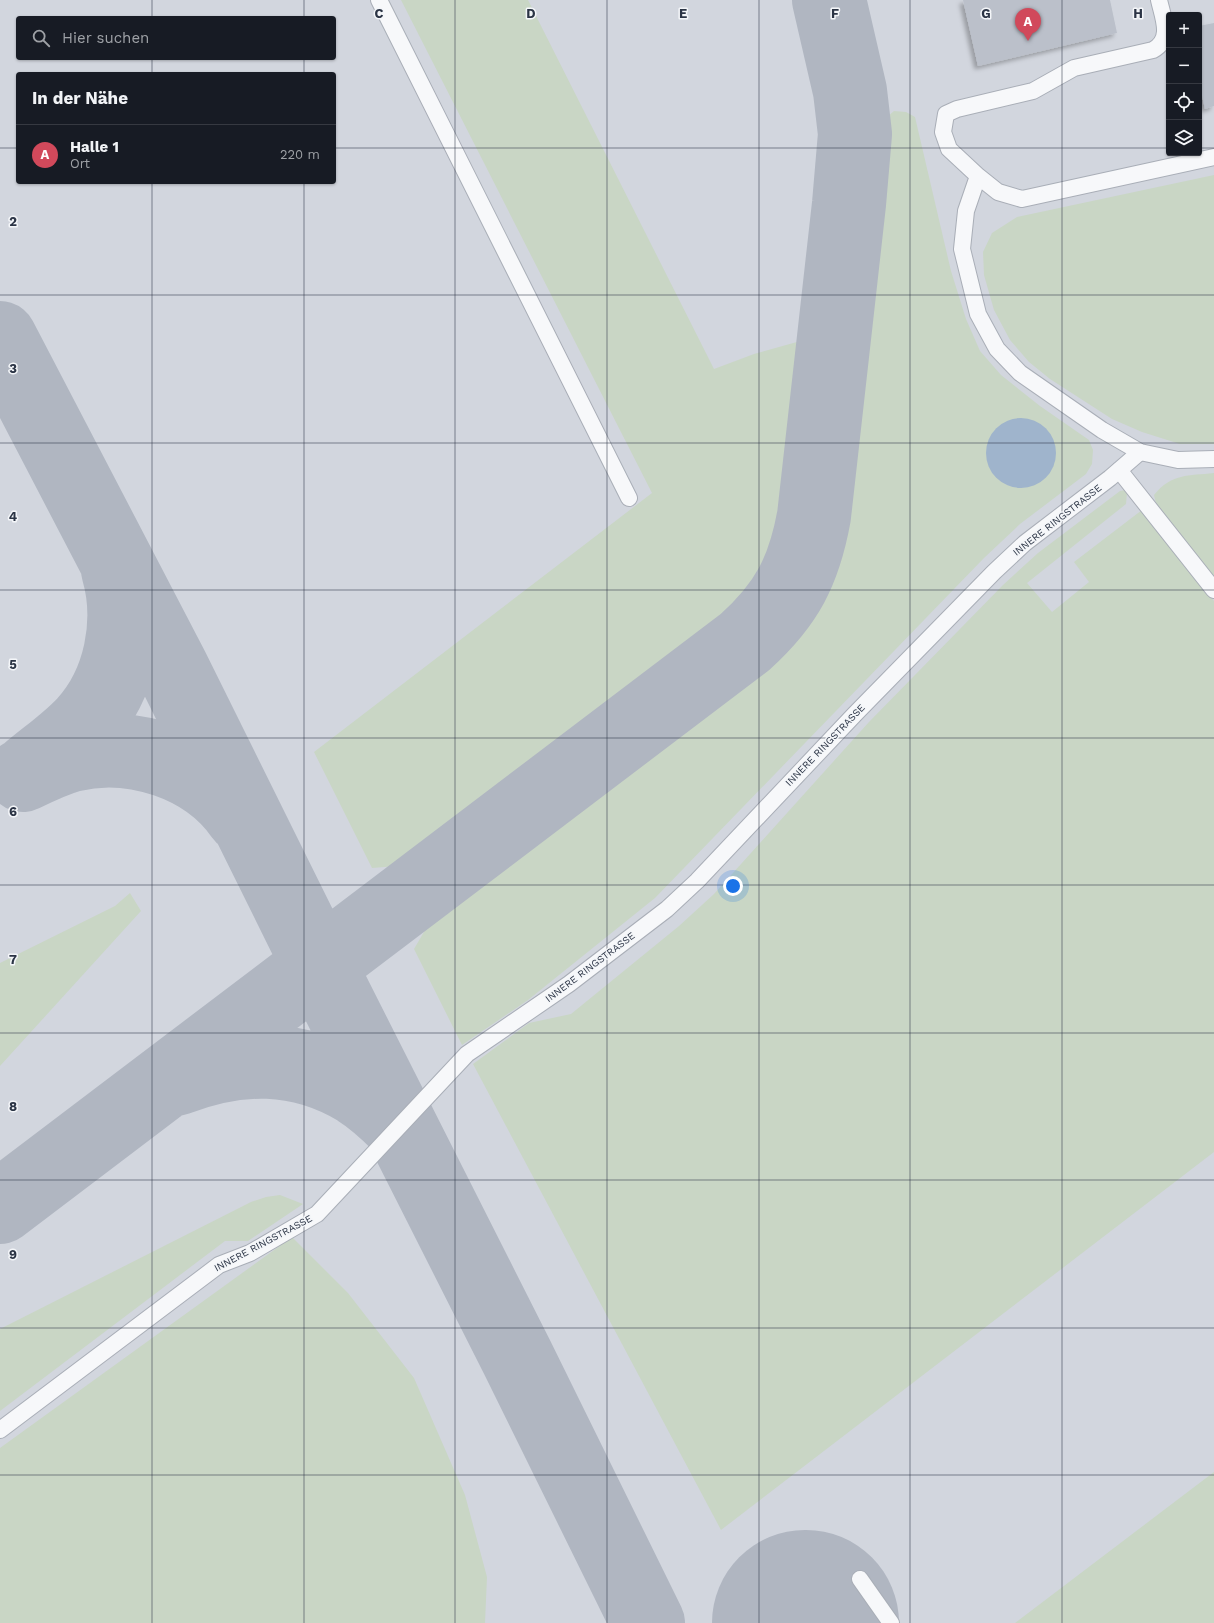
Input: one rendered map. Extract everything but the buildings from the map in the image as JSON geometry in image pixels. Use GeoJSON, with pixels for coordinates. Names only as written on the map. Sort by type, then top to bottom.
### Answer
{"type":"FeatureCollection","features":[{"type":"Feature","properties":{"kind":"lane"},"geometry":{"type":"LineString","coordinates":[[379,0],[629,498]]}},
{"type":"Feature","properties":{"kind":"lane"},"geometry":{"type":"LineString","coordinates":[[1159,0],[1165,27],[1164,37],[1160,46],[1153,50],[1074,68],[1033,91],[957,108],[946,114],[943,132],[949,149],[978,176],[998,192],[1022,199],[1214,157]]}},
{"type":"Feature","properties":{"kind":"lane"},"geometry":{"type":"LineString","coordinates":[[978,176],[966,211],[962,249],[978,314],[997,349],[1020,373],[1102,430],[1140,452],[1178,460],[1214,459]]}},
{"type":"Feature","properties":{"kind":"lane","name":"INNERE RINGSTRASSE"},"geometry":{"type":"LineString","coordinates":[[0,1430],[219,1265],[250,1252],[317,1214],[467,1054],[569,984],[667,909],[697,881],[855,714],[994,572],[1025,543],[1120,470],[1140,452]]}},
{"type":"Feature","properties":{"kind":"lane"},"geometry":{"type":"LineString","coordinates":[[1120,470],[1214,590]]}},
{"type":"Feature","properties":{"kind":"lane"},"geometry":{"type":"LineString","coordinates":[[860,1579],[892,1623]]}},
{"type":"Feature","properties":{"kind":"shaded area"},"geometry":{"type":"Polygon","coordinates":[[[0,0],[1214,0],[1214,1623],[0,1623],[0,0]]]}},
{"type":"Feature","properties":{"kind":"green space"},"geometry":{"type":"Polygon","coordinates":[[[401,0],[528,0],[714,369],[754,354],[804,340],[785,503],[771,559],[754,588],[726,615],[665,668],[415,859],[398,866],[372,868],[314,752],[652,493],[401,0]]]}},
{"type":"Feature","properties":{"kind":"green space"},"geometry":{"type":"Polygon","coordinates":[[[894,111],[906,112],[915,117],[951,271],[966,319],[980,351],[1001,375],[1040,406],[1089,440],[1093,450],[1092,464],[1086,474],[1020,524],[984,558],[655,898],[528,1000],[462,1045],[414,949],[428,925],[439,911],[480,876],[787,638],[813,599],[832,557],[884,126],[887,117],[894,111]]]}},
{"type":"Feature","properties":{"kind":"green space"},"geometry":{"type":"Polygon","coordinates":[[[1214,175],[1214,444],[1180,444],[1142,432],[1112,419],[1050,379],[1029,362],[1010,340],[994,310],[984,275],[983,252],[992,233],[1017,217],[1214,175]]]}},
{"type":"Feature","properties":{"kind":"green space"},"geometry":{"type":"Polygon","coordinates":[[[1214,473],[1214,579],[1156,504],[1154,495],[1167,483],[1174,479],[1188,475],[1214,473]]]}},
{"type":"Feature","properties":{"kind":"green space"},"geometry":{"type":"Polygon","coordinates":[[[1125,490],[1127,493],[1126,504],[1027,583],[1052,612],[1089,582],[1074,562],[1142,510],[1214,601],[1214,1152],[721,1530],[473,1064],[529,1023],[571,1014],[679,926],[714,894],[869,722],[1003,585],[1038,553],[1120,491],[1125,490]]]}},
{"type":"Feature","properties":{"kind":"green space"},"geometry":{"type":"Polygon","coordinates":[[[130,893],[141,911],[0,1066],[0,963],[115,906],[130,893]]]}},
{"type":"Feature","properties":{"kind":"green space"},"geometry":{"type":"Polygon","coordinates":[[[280,1195],[303,1204],[248,1241],[225,1241],[0,1411],[0,1329],[251,1202],[266,1197],[280,1195]]]}},
{"type":"Feature","properties":{"kind":"green space"},"geometry":{"type":"Polygon","coordinates":[[[292,1237],[348,1293],[414,1378],[465,1495],[487,1577],[485,1623],[0,1623],[0,1448],[292,1237]]]}},
{"type":"Feature","properties":{"kind":"green space"},"geometry":{"type":"Polygon","coordinates":[[[1214,1472],[1214,1623],[1015,1623],[1214,1472]]]}},
{"type":"Feature","properties":{"kind":"water"},"geometry":{"type":"Polygon","coordinates":[[[1021,418],[1034,421],[1046,428],[1053,440],[1056,453],[1053,466],[1046,478],[1034,485],[1021,488],[1008,485],[996,478],[989,466],[986,453],[989,440],[996,428],[1008,421],[1021,418]]]}},
{"type":"Feature","properties":{"kind":"taxiway"},"geometry":{"type":"LineString","coordinates":[[0,1207],[745,642],[760,628],[783,600],[792,585],[805,554],[814,516],[849,204],[855,134],[850,91],[829,0]]}},
{"type":"Feature","properties":{"kind":"taxiway"},"geometry":{"type":"LineString","coordinates":[[0,338],[172,668],[319,965],[517,1357],[648,1623]]}},
{"type":"Feature","properties":{"kind":"taxiway"},"geometry":{"type":"LineString","coordinates":[[30,770],[65,742],[84,724],[97,708],[107,690],[115,671],[124,631],[124,610],[118,570]]}},
{"type":"Feature","properties":{"kind":"taxiway"},"geometry":{"type":"LineString","coordinates":[[23,775],[71,755],[94,751],[118,751],[142,754],[166,760],[209,782],[227,798],[242,816]]}},
{"type":"Feature","properties":{"kind":"taxiway"},"geometry":{"type":"LineString","coordinates":[[176,1079],[199,1071],[245,1062],[290,1064],[313,1069],[357,1089],[379,1105],[399,1124]]}},
{"type":"Feature","properties":{"kind":"place","name":"Halle 1"},"geometry":{"type":"Point","coordinates":[1028,41]}}]}
